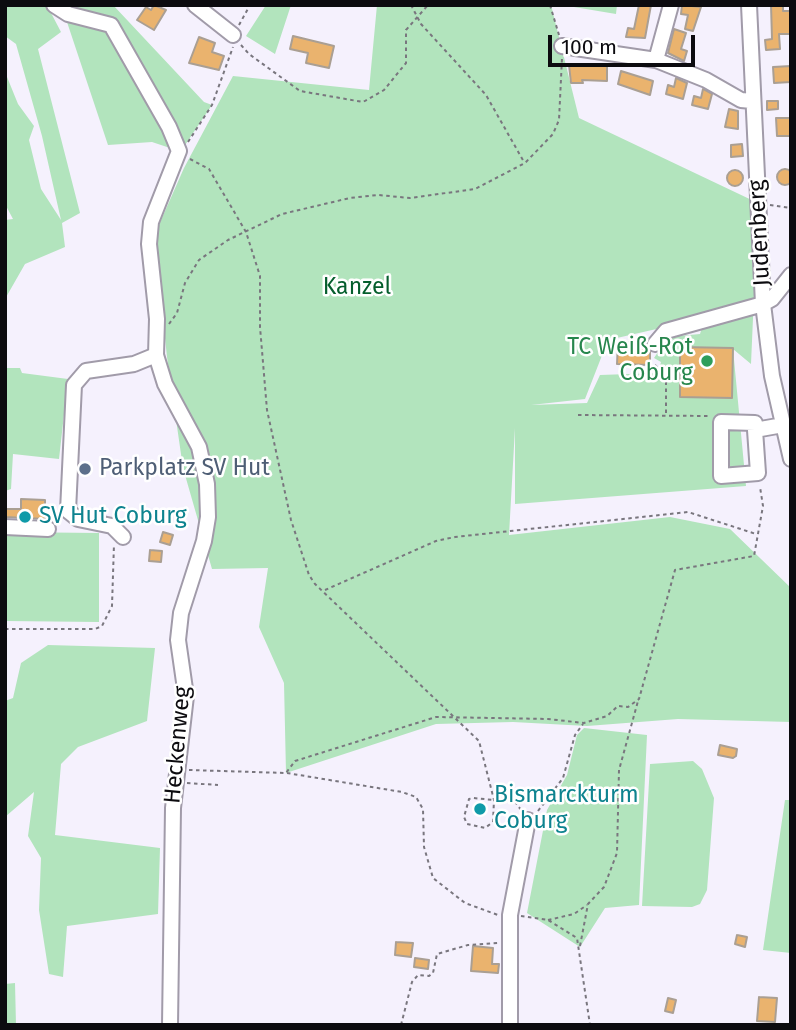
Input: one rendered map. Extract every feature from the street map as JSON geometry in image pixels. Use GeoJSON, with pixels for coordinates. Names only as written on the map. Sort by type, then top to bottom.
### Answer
{"type":"FeatureCollection","features":[{"type":"Feature","properties":{"kind":"street"},"geometry":{"type":"LineString","coordinates":[[54,5],[68,14],[111,25],[176,139],[179,154]]}},
{"type":"Feature","properties":{"kind":"street"},"geometry":{"type":"LineString","coordinates":[[195,5],[233,35]]}},
{"type":"Feature","properties":{"kind":"street"},"geometry":{"type":"LineString","coordinates":[[656,60],[671,5]]}},
{"type":"Feature","properties":{"kind":"street","name":"Judenberg"},"geometry":{"type":"LineString","coordinates":[[748,5],[763,304],[772,376],[791,459]]}},
{"type":"Feature","properties":{"kind":"street"},"geometry":{"type":"LineString","coordinates":[[562,46],[656,60],[706,79],[741,100],[752,101]]}},
{"type":"Feature","properties":{"kind":"street","name":"Heckenweg"},"geometry":{"type":"LineString","coordinates":[[170,1025],[176,775],[186,696],[178,640],[181,613],[204,541],[208,517],[208,484],[199,447],[165,384],[156,348],[158,319],[149,244],[151,222],[179,154]]}},
{"type":"Feature","properties":{"kind":"street"},"geometry":{"type":"LineString","coordinates":[[655,344],[666,331],[763,304],[772,299],[791,275]]}},
{"type":"Feature","properties":{"kind":"street"},"geometry":{"type":"LineString","coordinates":[[118,531],[78,519],[68,511],[74,385],[86,371],[134,364],[156,348]]}},
{"type":"Feature","properties":{"kind":"street"},"geometry":{"type":"LineString","coordinates":[[721,422],[755,423],[755,430],[758,473],[721,475],[721,422]]}},
{"type":"Feature","properties":{"kind":"street"},"geometry":{"type":"LineString","coordinates":[[755,430],[783,425]]}},
{"type":"Feature","properties":{"kind":"street"},"geometry":{"type":"LineString","coordinates":[[5,527],[48,530]]}},
{"type":"Feature","properties":{"kind":"street"},"geometry":{"type":"LineString","coordinates":[[510,1025],[510,915],[528,820]]}},
{"type":"Feature","properties":{"kind":"path"},"geometry":{"type":"LineString","coordinates":[[250,5],[233,35],[232,51],[212,105],[179,154],[209,169],[246,232],[260,276],[260,327],[267,410],[291,520],[309,575],[315,584],[457,717],[479,741],[494,800],[491,825],[485,828],[467,824],[464,817],[469,799],[494,800],[516,803],[528,820],[544,805],[562,778],[575,735],[584,723]]}},
{"type":"Feature","properties":{"kind":"path"},"geometry":{"type":"LineString","coordinates":[[411,5],[418,18],[486,96],[525,163]]}},
{"type":"Feature","properties":{"kind":"path"},"geometry":{"type":"LineString","coordinates":[[233,35],[249,54],[299,91],[363,102],[384,90],[407,63],[406,30],[428,5]]}},
{"type":"Feature","properties":{"kind":"path"},"geometry":{"type":"LineString","coordinates":[[156,348],[177,313],[185,283],[199,260],[246,232],[307,206],[378,195],[410,198],[475,189],[525,163],[546,143],[559,120],[562,46],[551,5]]}},
{"type":"Feature","properties":{"kind":"path"},"geometry":{"type":"LineString","coordinates":[[758,204],[791,208]]}},
{"type":"Feature","properties":{"kind":"path"},"geometry":{"type":"LineString","coordinates":[[655,365],[666,376],[666,416]]}},
{"type":"Feature","properties":{"kind":"path"},"geometry":{"type":"LineString","coordinates":[[578,415],[711,416],[721,422]]}},
{"type":"Feature","properties":{"kind":"path"},"geometry":{"type":"LineString","coordinates":[[176,775],[286,773],[402,792],[416,797],[423,808],[424,847],[433,878],[464,903],[500,915],[548,920],[573,914],[588,904],[604,887],[617,853],[618,770],[675,570],[754,555],[763,506],[758,473]]}},
{"type":"Feature","properties":{"kind":"path"},"geometry":{"type":"LineString","coordinates":[[324,590],[436,541],[455,537],[688,512],[758,534]]}},
{"type":"Feature","properties":{"kind":"path"},"geometry":{"type":"LineString","coordinates":[[5,629],[95,629],[102,626],[112,606],[118,531]]}},
{"type":"Feature","properties":{"kind":"path"},"geometry":{"type":"LineString","coordinates":[[286,773],[295,761],[436,717],[584,723],[607,716],[618,706],[628,707],[639,699]]}},
{"type":"Feature","properties":{"kind":"path"},"geometry":{"type":"LineString","coordinates":[[176,775],[218,785]]}},
{"type":"Feature","properties":{"kind":"path"},"geometry":{"type":"LineString","coordinates":[[516,803],[519,796],[527,794],[544,805]]}},
{"type":"Feature","properties":{"kind":"path"},"geometry":{"type":"LineString","coordinates":[[588,904],[580,947],[590,1025]]}},
{"type":"Feature","properties":{"kind":"path"},"geometry":{"type":"LineString","coordinates":[[548,920],[570,932],[580,947]]}},
{"type":"Feature","properties":{"kind":"path"},"geometry":{"type":"LineString","coordinates":[[401,1025],[412,982],[418,975],[429,976],[433,973],[437,954],[468,944],[510,944]]}},
{"type":"Feature","properties":{"kind":"green space"},"geometry":{"type":"Polygon","coordinates":[[[5,5],[113,5],[204,102],[212,105],[179,154],[116,32],[57,7],[50,11],[61,32],[38,49],[80,213],[62,223],[65,247],[25,264],[5,299],[5,220],[13,219],[5,204],[5,72],[18,104],[34,126],[29,140],[41,189],[61,220],[42,136],[16,44],[5,36],[5,5]]]}},
{"type":"Feature","properties":{"kind":"green space"},"geometry":{"type":"Polygon","coordinates":[[[266,5],[291,5],[275,54],[246,36],[266,5]]]}},
{"type":"Feature","properties":{"kind":"green space","name":"Kanzel"},"geometry":{"type":"Polygon","coordinates":[[[377,5],[551,5],[579,118],[758,203],[751,364],[733,349],[746,486],[515,504],[515,428],[509,535],[670,517],[730,529],[791,588],[791,722],[678,719],[587,726],[513,722],[436,724],[286,773],[284,683],[259,627],[268,568],[212,569],[183,468],[156,254],[158,227],[184,168],[233,76],[369,90],[377,5]],[[705,318],[608,340],[585,399],[531,405],[587,403],[600,375],[658,373],[661,362],[654,358],[668,337],[700,334],[705,318]]]}},
{"type":"Feature","properties":{"kind":"green space"},"geometry":{"type":"Polygon","coordinates":[[[562,5],[617,5],[616,14],[562,5]]]}},
{"type":"Feature","properties":{"kind":"green space"},"geometry":{"type":"Polygon","coordinates":[[[65,16],[110,32],[173,149],[152,142],[108,145],[65,16]]]}},
{"type":"Feature","properties":{"kind":"green space"},"geometry":{"type":"Polygon","coordinates":[[[5,368],[20,368],[22,373],[68,379],[59,459],[13,454],[11,489],[5,491],[5,368]]]}},
{"type":"Feature","properties":{"kind":"green space"},"geometry":{"type":"Polygon","coordinates":[[[5,532],[99,533],[99,622],[5,621],[5,532]]]}},
{"type":"Feature","properties":{"kind":"green space"},"geometry":{"type":"Polygon","coordinates":[[[48,645],[155,648],[147,721],[78,747],[61,764],[55,835],[160,848],[158,914],[67,926],[63,977],[49,974],[39,910],[41,858],[28,836],[34,792],[5,817],[5,701],[13,698],[21,663],[48,645]]]}},
{"type":"Feature","properties":{"kind":"green space"},"geometry":{"type":"Polygon","coordinates":[[[584,728],[647,735],[639,905],[605,908],[580,947],[527,913],[547,810],[567,775],[577,735],[584,728]]]}},
{"type":"Feature","properties":{"kind":"green space"},"geometry":{"type":"Polygon","coordinates":[[[693,761],[702,769],[714,798],[707,890],[700,904],[692,907],[642,906],[650,764],[693,761]]]}},
{"type":"Feature","properties":{"kind":"green space"},"geometry":{"type":"Polygon","coordinates":[[[785,800],[791,800],[791,953],[763,950],[785,800]]]}},
{"type":"Feature","properties":{"kind":"green space"},"geometry":{"type":"Polygon","coordinates":[[[15,983],[16,1025],[5,1025],[5,984],[15,983]]]}},
{"type":"Feature","properties":{"kind":"building"},"geometry":{"type":"Polygon","coordinates":[[[154,5],[166,10],[154,30],[137,20],[146,7],[151,10],[154,5]]]}},
{"type":"Feature","properties":{"kind":"building"},"geometry":{"type":"Polygon","coordinates":[[[639,5],[651,5],[645,38],[626,37],[628,28],[634,29],[639,5]]]}},
{"type":"Feature","properties":{"kind":"building"},"geometry":{"type":"Polygon","coordinates":[[[682,5],[701,7],[693,31],[685,29],[688,15],[681,14],[682,5]]]}},
{"type":"Feature","properties":{"kind":"building"},"geometry":{"type":"Polygon","coordinates":[[[771,5],[783,5],[783,11],[791,11],[791,34],[779,34],[780,49],[766,50],[765,40],[772,39],[771,5]]]}},
{"type":"Feature","properties":{"kind":"building"},"geometry":{"type":"Polygon","coordinates":[[[674,29],[686,33],[681,49],[687,51],[684,61],[668,53],[674,29]]]}},
{"type":"Feature","properties":{"kind":"building"},"geometry":{"type":"Polygon","coordinates":[[[293,36],[334,46],[329,68],[306,63],[308,53],[290,49],[293,36]]]}},
{"type":"Feature","properties":{"kind":"building"},"geometry":{"type":"Polygon","coordinates":[[[199,37],[215,43],[212,52],[224,56],[219,70],[189,63],[199,37]]]}},
{"type":"Feature","properties":{"kind":"building"},"geometry":{"type":"Polygon","coordinates":[[[569,65],[607,66],[607,81],[582,80],[583,83],[571,83],[569,65]]]}},
{"type":"Feature","properties":{"kind":"building"},"geometry":{"type":"Polygon","coordinates":[[[791,66],[791,82],[774,83],[773,67],[791,66]]]}},
{"type":"Feature","properties":{"kind":"building"},"geometry":{"type":"Polygon","coordinates":[[[621,71],[653,81],[650,95],[618,84],[621,71]]]}},
{"type":"Feature","properties":{"kind":"building"},"geometry":{"type":"Polygon","coordinates":[[[676,78],[687,83],[683,99],[666,94],[668,85],[674,87],[676,78]]]}},
{"type":"Feature","properties":{"kind":"building"},"geometry":{"type":"Polygon","coordinates":[[[703,89],[712,94],[708,109],[692,105],[694,96],[701,98],[703,89]]]}},
{"type":"Feature","properties":{"kind":"building"},"geometry":{"type":"Polygon","coordinates":[[[767,101],[778,101],[778,109],[767,110],[767,101]]]}},
{"type":"Feature","properties":{"kind":"building"},"geometry":{"type":"Polygon","coordinates":[[[729,109],[738,111],[738,129],[725,127],[729,109]]]}},
{"type":"Feature","properties":{"kind":"building"},"geometry":{"type":"Polygon","coordinates":[[[776,118],[791,118],[791,136],[777,136],[776,118]]]}},
{"type":"Feature","properties":{"kind":"building"},"geometry":{"type":"Polygon","coordinates":[[[742,144],[743,156],[731,157],[731,145],[742,144]]]}},
{"type":"Feature","properties":{"kind":"building"},"geometry":{"type":"Polygon","coordinates":[[[785,169],[793,177],[785,185],[777,177],[785,169]]]}},
{"type":"Feature","properties":{"kind":"building"},"geometry":{"type":"Polygon","coordinates":[[[735,170],[743,178],[735,186],[727,178],[735,170]]]}},
{"type":"Feature","properties":{"kind":"building"},"geometry":{"type":"Polygon","coordinates":[[[618,342],[646,342],[650,352],[650,365],[617,364],[618,342]]]}},
{"type":"Feature","properties":{"kind":"building","name":"TC Weiß-Rot Coburg"},"geometry":{"type":"Polygon","coordinates":[[[680,347],[733,348],[732,398],[680,397],[680,347]]]}},
{"type":"Feature","properties":{"kind":"building","name":"SV Hut Coburg"},"geometry":{"type":"Polygon","coordinates":[[[21,499],[45,500],[45,519],[5,517],[5,509],[21,509],[21,499]]]}},
{"type":"Feature","properties":{"kind":"building"},"geometry":{"type":"Polygon","coordinates":[[[163,532],[173,535],[170,545],[160,542],[163,532]]]}},
{"type":"Feature","properties":{"kind":"building"},"geometry":{"type":"Polygon","coordinates":[[[150,550],[162,551],[161,562],[149,561],[150,550]]]}},
{"type":"Feature","properties":{"kind":"building"},"geometry":{"type":"Polygon","coordinates":[[[720,745],[737,749],[736,756],[733,758],[718,755],[720,745]]]}},
{"type":"Feature","properties":{"kind":"building"},"geometry":{"type":"Polygon","coordinates":[[[737,935],[747,937],[745,947],[735,944],[737,935]]]}},
{"type":"Feature","properties":{"kind":"building"},"geometry":{"type":"Polygon","coordinates":[[[396,942],[413,943],[411,957],[395,955],[396,942]]]}},
{"type":"Feature","properties":{"kind":"building"},"geometry":{"type":"Polygon","coordinates":[[[473,946],[493,948],[492,964],[499,964],[498,973],[471,971],[473,946]]]}},
{"type":"Feature","properties":{"kind":"building"},"geometry":{"type":"Polygon","coordinates":[[[415,958],[429,960],[428,969],[414,967],[415,958]]]}},
{"type":"Feature","properties":{"kind":"building"},"geometry":{"type":"Polygon","coordinates":[[[759,997],[777,998],[775,1022],[757,1021],[759,997]]]}},
{"type":"Feature","properties":{"kind":"building"},"geometry":{"type":"Polygon","coordinates":[[[668,998],[676,1000],[673,1013],[665,1011],[668,998]]]}},
{"type":"Feature","properties":{"kind":"place","name":"TC Weiß-Rot Coburg"},"geometry":{"type":"Point","coordinates":[707,361]}},
{"type":"Feature","properties":{"kind":"place","name":"Parkplatz SV Hut"},"geometry":{"type":"Point","coordinates":[85,469]}},
{"type":"Feature","properties":{"kind":"place","name":"SV Hut Coburg"},"geometry":{"type":"Point","coordinates":[25,517]}},
{"type":"Feature","properties":{"kind":"place","name":"Bismarckturm Coburg"},"geometry":{"type":"Point","coordinates":[480,809]}}]}
